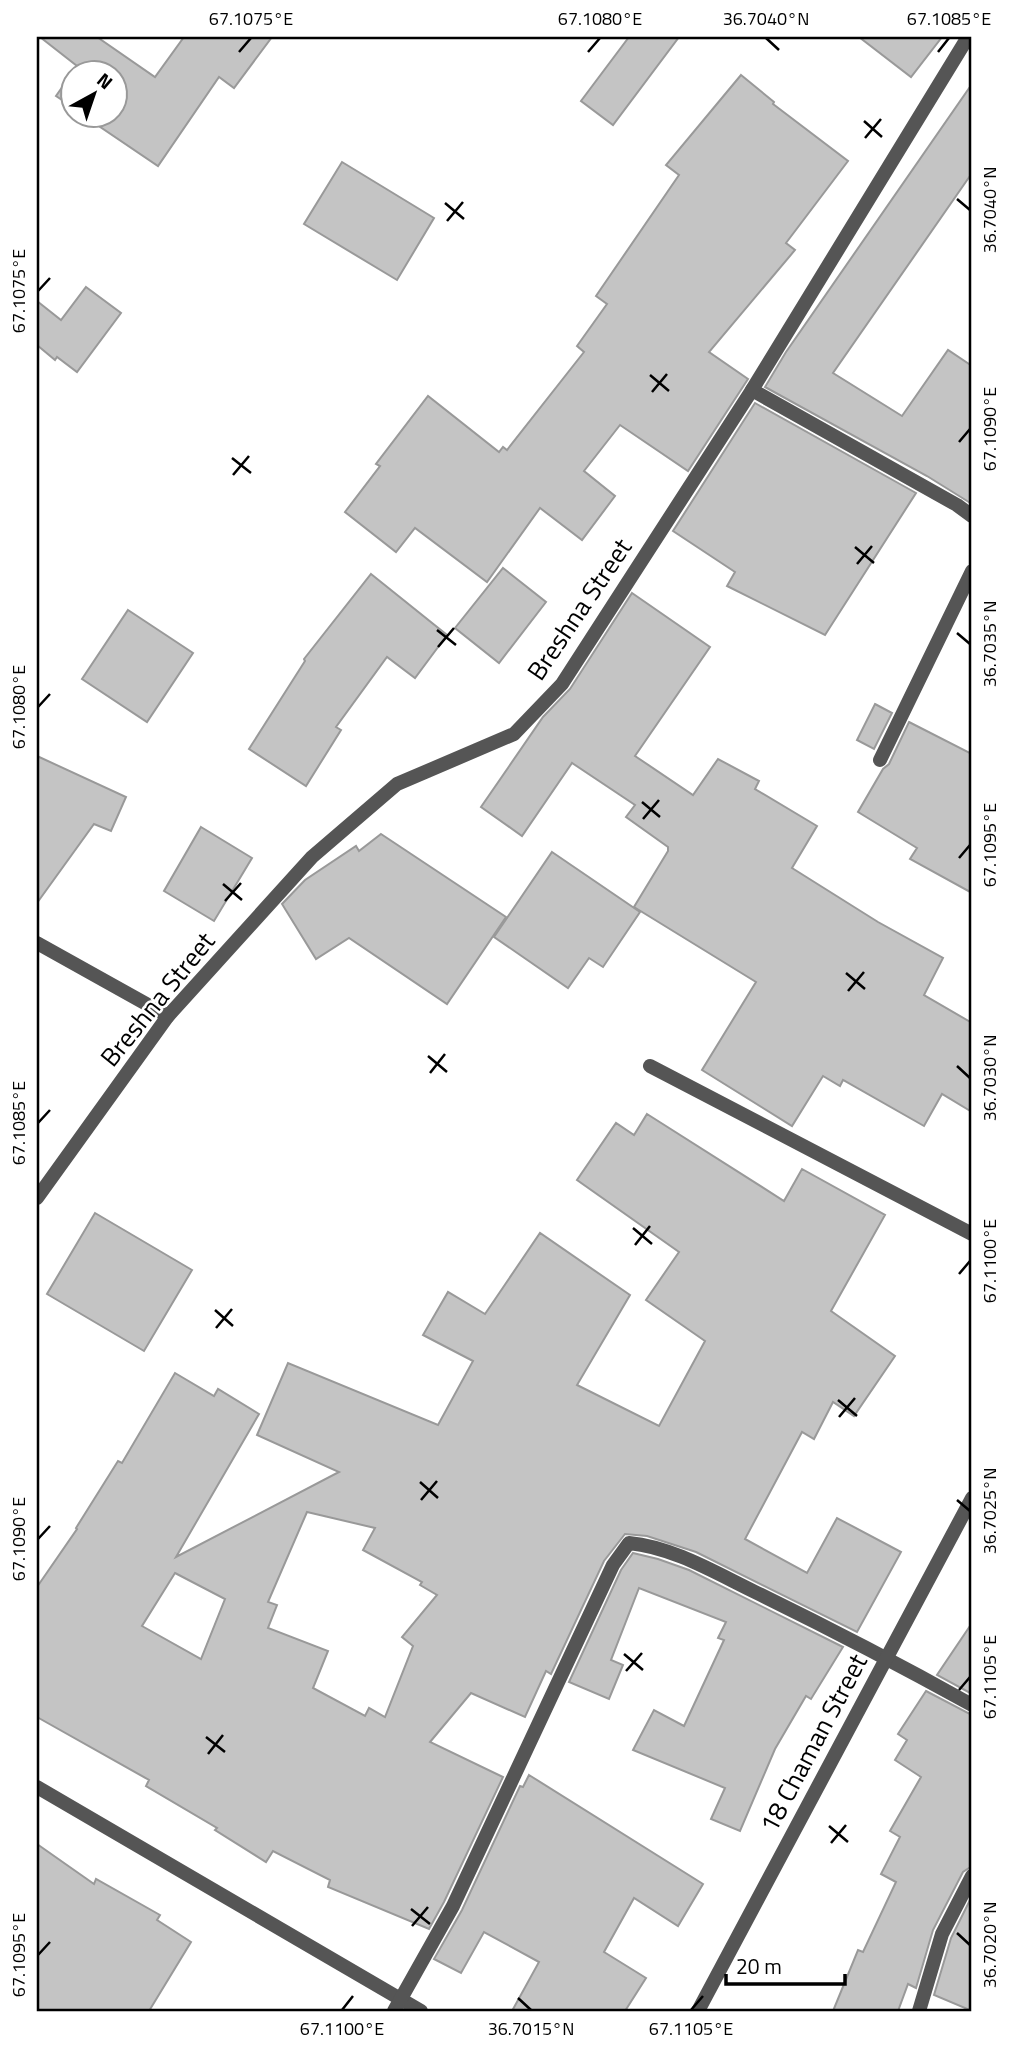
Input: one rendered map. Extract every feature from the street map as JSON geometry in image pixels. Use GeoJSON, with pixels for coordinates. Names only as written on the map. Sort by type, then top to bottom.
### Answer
{"type":"FeatureCollection","features":[{"type":"Feature","properties":{"kind":"street","name":"Breshna Street"},"geometry":{"type":"LineString","coordinates":[[37,1198],[169,1016],[312,857],[397,784],[514,734],[562,684],[752,390],[968,37]]}},
{"type":"Feature","properties":{"kind":"street"},"geometry":{"type":"LineString","coordinates":[[752,390],[972,516]]}},
{"type":"Feature","properties":{"kind":"street"},"geometry":{"type":"LineString","coordinates":[[880,760],[972,570]]}},
{"type":"Feature","properties":{"kind":"street"},"geometry":{"type":"LineString","coordinates":[[37,943],[169,1016]]}},
{"type":"Feature","properties":{"kind":"street"},"geometry":{"type":"LineString","coordinates":[[650,1066],[972,1234]]}},
{"type":"Feature","properties":{"kind":"street","name":"18 Chaman Street"},"geometry":{"type":"LineString","coordinates":[[698,2011],[972,1498]]}},
{"type":"Feature","properties":{"kind":"street"},"geometry":{"type":"LineString","coordinates":[[397,2005],[453,1906],[613,1565],[629,1543],[649,1545],[710,1570],[887,1658],[972,1705]]}},
{"type":"Feature","properties":{"kind":"street"},"geometry":{"type":"LineString","coordinates":[[37,1787],[397,2005],[421,2011]]}},
{"type":"Feature","properties":{"kind":"street"},"geometry":{"type":"LineString","coordinates":[[919,2011],[942,1934],[972,1877]]}},
{"type":"Feature","properties":{"kind":"building"},"geometry":{"type":"Polygon","coordinates":[[[40,37],[97,37],[155,77],[184,37],[272,37],[234,88],[219,77],[158,166],[105,130],[130,130],[130,60],[69,60],[40,37]]]}},
{"type":"Feature","properties":{"kind":"building"},"geometry":{"type":"Polygon","coordinates":[[[629,37],[679,37],[613,125],[581,101],[629,37]]]}},
{"type":"Feature","properties":{"kind":"building"},"geometry":{"type":"Polygon","coordinates":[[[859,37],[942,37],[911,77],[859,37]]]}},
{"type":"Feature","properties":{"kind":"building"},"geometry":{"type":"Polygon","coordinates":[[[741,75],[774,102],[773,104],[848,161],[786,243],[795,250],[709,352],[748,379],[688,471],[620,425],[584,471],[615,496],[582,540],[540,508],[487,582],[415,528],[396,552],[345,512],[380,466],[376,464],[428,396],[499,452],[503,447],[507,450],[584,352],[577,346],[607,304],[596,296],[679,175],[666,165],[741,75]]]}},
{"type":"Feature","properties":{"kind":"building"},"geometry":{"type":"Polygon","coordinates":[[[972,84],[972,173],[833,373],[902,416],[948,350],[972,366],[972,504],[927,476],[765,387],[786,352],[972,84]]]}},
{"type":"Feature","properties":{"kind":"building"},"geometry":{"type":"Polygon","coordinates":[[[342,162],[434,218],[397,280],[304,224],[342,162]]]}},
{"type":"Feature","properties":{"kind":"building"},"geometry":{"type":"Polygon","coordinates":[[[86,287],[121,313],[77,372],[57,357],[55,360],[37,345],[37,301],[61,320],[86,287]]]}},
{"type":"Feature","properties":{"kind":"building"},"geometry":{"type":"Polygon","coordinates":[[[755,403],[916,493],[825,635],[727,586],[735,572],[673,531],[755,403]]]}},
{"type":"Feature","properties":{"kind":"building"},"geometry":{"type":"Polygon","coordinates":[[[503,568],[546,602],[499,663],[455,628],[503,568]]]}},
{"type":"Feature","properties":{"kind":"building"},"geometry":{"type":"Polygon","coordinates":[[[371,574],[447,635],[415,678],[387,657],[336,727],[341,730],[306,786],[249,749],[304,659],[371,574]]]}},
{"type":"Feature","properties":{"kind":"building"},"geometry":{"type":"Polygon","coordinates":[[[632,593],[710,647],[635,756],[693,795],[718,759],[759,781],[755,789],[817,826],[792,868],[878,922],[943,958],[924,995],[972,1023],[972,1112],[942,1094],[924,1126],[843,1080],[840,1086],[823,1076],[792,1126],[702,1070],[756,982],[634,907],[668,851],[668,847],[626,817],[635,805],[572,763],[522,836],[481,807],[543,717],[570,689],[632,593]]]}},
{"type":"Feature","properties":{"kind":"building"},"geometry":{"type":"Polygon","coordinates":[[[128,610],[193,653],[147,722],[82,679],[128,610]]]}},
{"type":"Feature","properties":{"kind":"building"},"geometry":{"type":"Polygon","coordinates":[[[875,704],[892,713],[874,749],[857,740],[875,704]]]}},
{"type":"Feature","properties":{"kind":"building"},"geometry":{"type":"Polygon","coordinates":[[[909,722],[972,754],[972,893],[910,859],[917,848],[858,812],[883,769],[889,764],[909,722]]]}},
{"type":"Feature","properties":{"kind":"building"},"geometry":{"type":"Polygon","coordinates":[[[37,756],[126,797],[111,831],[94,824],[37,903],[37,756]]]}},
{"type":"Feature","properties":{"kind":"building"},"geometry":{"type":"Polygon","coordinates":[[[201,827],[252,858],[214,921],[164,891],[201,827]]]}},
{"type":"Feature","properties":{"kind":"building"},"geometry":{"type":"Polygon","coordinates":[[[381,834],[506,917],[447,1004],[349,938],[316,959],[282,904],[305,880],[356,846],[359,851],[381,834]]]}},
{"type":"Feature","properties":{"kind":"building"},"geometry":{"type":"Polygon","coordinates":[[[552,852],[640,912],[603,967],[589,958],[568,988],[494,937],[552,852]]]}},
{"type":"Feature","properties":{"kind":"building"},"geometry":{"type":"Polygon","coordinates":[[[647,1114],[784,1201],[802,1169],[885,1215],[831,1311],[895,1356],[854,1416],[833,1402],[814,1439],[802,1432],[745,1539],[807,1573],[837,1518],[901,1552],[857,1632],[696,1552],[647,1536],[625,1534],[604,1561],[551,1674],[546,1671],[525,1717],[471,1693],[430,1742],[503,1777],[429,1929],[328,1887],[330,1880],[273,1851],[266,1862],[215,1830],[217,1828],[146,1786],[149,1780],[37,1717],[37,1587],[77,1529],[118,1461],[122,1463],[175,1373],[214,1396],[218,1389],[259,1414],[176,1557],[339,1472],[257,1435],[288,1363],[438,1425],[473,1361],[423,1335],[448,1292],[485,1314],[540,1233],[630,1295],[577,1385],[659,1426],[705,1341],[646,1300],[679,1252],[577,1180],[616,1123],[634,1135],[647,1114]],[[307,1512],[268,1602],[277,1605],[268,1628],[328,1651],[313,1688],[365,1716],[369,1708],[385,1717],[413,1646],[402,1637],[437,1595],[420,1585],[422,1582],[363,1550],[375,1528],[307,1512]],[[175,1573],[142,1626],[201,1659],[225,1599],[175,1573]]]}},
{"type":"Feature","properties":{"kind":"building"},"geometry":{"type":"Polygon","coordinates":[[[95,1213],[192,1270],[144,1351],[47,1294],[95,1213]]]}},
{"type":"Feature","properties":{"kind":"building"},"geometry":{"type":"Polygon","coordinates":[[[633,1553],[689,1570],[843,1647],[811,1699],[806,1696],[775,1749],[740,1831],[711,1819],[725,1788],[633,1750],[654,1710],[684,1726],[724,1640],[718,1638],[726,1622],[639,1588],[611,1660],[623,1665],[609,1699],[569,1682],[621,1570],[633,1553]]]}},
{"type":"Feature","properties":{"kind":"building"},"geometry":{"type":"Polygon","coordinates":[[[972,1623],[972,1694],[937,1675],[972,1623]]]}},
{"type":"Feature","properties":{"kind":"building"},"geometry":{"type":"Polygon","coordinates":[[[926,1691],[972,1715],[972,1866],[963,1872],[933,1930],[916,1988],[908,1984],[898,2011],[833,2011],[858,1950],[863,1952],[896,1882],[881,1874],[900,1837],[890,1831],[921,1777],[895,1760],[907,1740],[898,1734],[926,1691]]]}},
{"type":"Feature","properties":{"kind":"building"},"geometry":{"type":"Polygon","coordinates":[[[529,1775],[703,1884],[678,1926],[634,1898],[604,1952],[646,1978],[625,2011],[512,2011],[539,1962],[484,1932],[461,1973],[434,1959],[462,1910],[520,1786],[523,1787],[529,1775]]]}},
{"type":"Feature","properties":{"kind":"building"},"geometry":{"type":"Polygon","coordinates":[[[37,1844],[94,1884],[96,1879],[160,1915],[157,1920],[191,1942],[149,2011],[37,2011],[37,1844]]]}},
{"type":"Feature","properties":{"kind":"building"},"geometry":{"type":"Polygon","coordinates":[[[972,1896],[972,2011],[934,1995],[951,1938],[972,1896]]]}}]}
